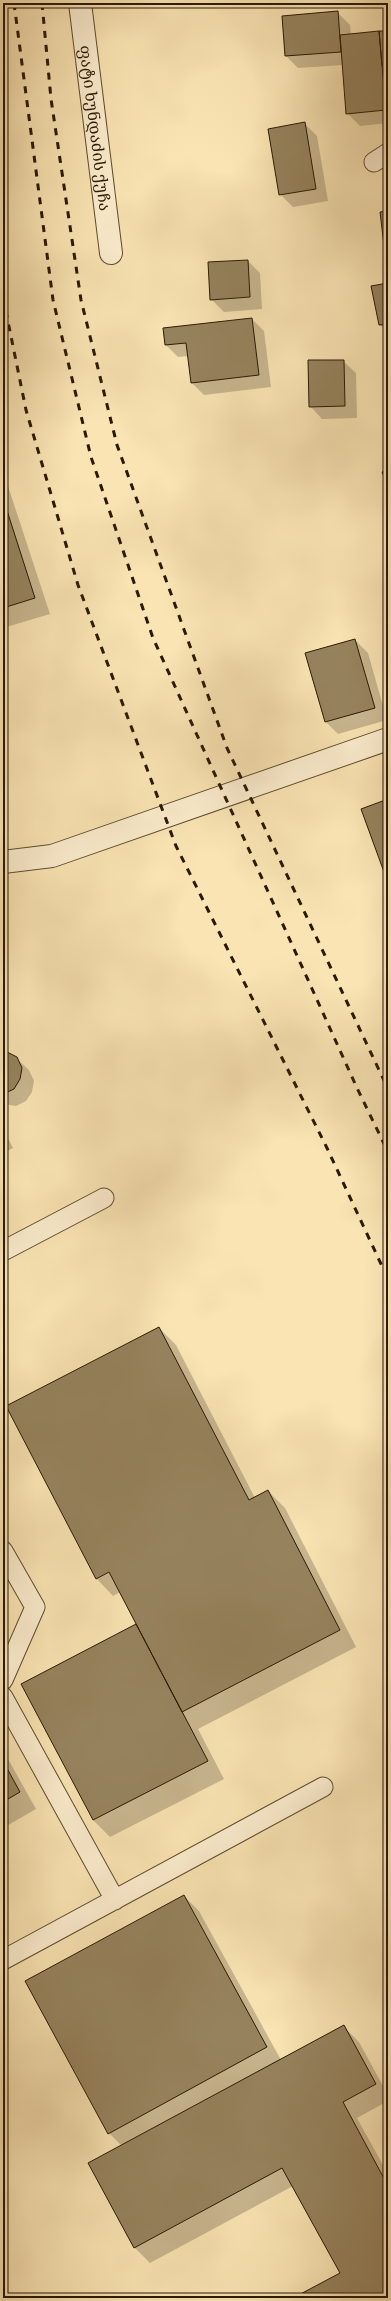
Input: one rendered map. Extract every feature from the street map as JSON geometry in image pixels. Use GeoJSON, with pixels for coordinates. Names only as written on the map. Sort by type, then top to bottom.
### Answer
{"type":"FeatureCollection","features":[{"type":"Feature","properties":{"kind":"street","name":"ფატი ხუნდაძის ქუჩა"},"geometry":{"type":"LineString","coordinates":[[80,3],[111,253]]}},
{"type":"Feature","properties":{"kind":"street"},"geometry":{"type":"LineString","coordinates":[[3,862],[52,856],[388,740]]}},
{"type":"Feature","properties":{"kind":"lane"},"geometry":{"type":"LineString","coordinates":[[3,1251],[104,1198]]}},
{"type":"Feature","properties":{"kind":"lane"},"geometry":{"type":"LineString","coordinates":[[3,1550],[35,1607],[3,1680]]}},
{"type":"Feature","properties":{"kind":"lane"},"geometry":{"type":"LineString","coordinates":[[3,1697],[115,1900]]}},
{"type":"Feature","properties":{"kind":"lane"},"geometry":{"type":"LineString","coordinates":[[3,1960],[323,1787]]}},
{"type":"Feature","properties":{"kind":"building"},"geometry":{"type":"Polygon","coordinates":[[[338,11],[341,52],[285,56],[282,16],[338,11]]]}},
{"type":"Feature","properties":{"kind":"building"},"geometry":{"type":"Polygon","coordinates":[[[379,31],[386,110],[346,114],[340,35],[379,31]]]}},
{"type":"Feature","properties":{"kind":"building"},"geometry":{"type":"Polygon","coordinates":[[[379,31],[388,31],[388,66],[382,66],[379,31]]]}},
{"type":"Feature","properties":{"kind":"building"},"geometry":{"type":"Polygon","coordinates":[[[305,122],[316,189],[279,195],[268,129],[305,122]]]}},
{"type":"Feature","properties":{"kind":"building"},"geometry":{"type":"Polygon","coordinates":[[[388,211],[388,254],[385,254],[380,212],[388,211]]]}},
{"type":"Feature","properties":{"kind":"building"},"geometry":{"type":"Polygon","coordinates":[[[248,260],[250,297],[210,300],[208,262],[248,260]]]}},
{"type":"Feature","properties":{"kind":"building"},"geometry":{"type":"Polygon","coordinates":[[[388,283],[388,324],[379,325],[371,286],[388,283]]]}},
{"type":"Feature","properties":{"kind":"building"},"geometry":{"type":"Polygon","coordinates":[[[252,318],[259,375],[191,383],[186,343],[165,345],[163,328],[252,318]]]}},
{"type":"Feature","properties":{"kind":"building"},"geometry":{"type":"Polygon","coordinates":[[[308,360],[344,360],[345,406],[309,407],[308,360]]]}},
{"type":"Feature","properties":{"kind":"building"},"geometry":{"type":"Polygon","coordinates":[[[388,470],[388,486],[382,472],[388,470]]]}},
{"type":"Feature","properties":{"kind":"building"},"geometry":{"type":"Polygon","coordinates":[[[3,498],[35,598],[3,608],[3,498]]]}},
{"type":"Feature","properties":{"kind":"building"},"geometry":{"type":"Polygon","coordinates":[[[355,639],[375,708],[325,722],[305,653],[355,639]]]}},
{"type":"Feature","properties":{"kind":"building"},"geometry":{"type":"Polygon","coordinates":[[[388,799],[388,883],[361,809],[388,799]]]}},
{"type":"Feature","properties":{"kind":"building"},"geometry":{"type":"Polygon","coordinates":[[[3,1050],[17,1057],[22,1068],[20,1079],[14,1089],[3,1094],[3,1050]]]}},
{"type":"Feature","properties":{"kind":"building"},"geometry":{"type":"Polygon","coordinates":[[[159,1327],[249,1500],[268,1490],[340,1630],[182,1712],[109,1572],[96,1579],[6,1406],[159,1327]]]}},
{"type":"Feature","properties":{"kind":"building"},"geometry":{"type":"Polygon","coordinates":[[[136,1624],[208,1761],[93,1820],[21,1684],[136,1624]]]}},
{"type":"Feature","properties":{"kind":"building"},"geometry":{"type":"Polygon","coordinates":[[[3,1761],[20,1792],[3,1802],[3,1761]]]}},
{"type":"Feature","properties":{"kind":"building"},"geometry":{"type":"Polygon","coordinates":[[[184,1895],[267,2047],[108,2134],[25,1981],[184,1895]]]}},
{"type":"Feature","properties":{"kind":"building"},"geometry":{"type":"Polygon","coordinates":[[[344,2025],[376,2084],[343,2102],[388,2186],[388,2298],[293,2298],[340,2273],[282,2168],[134,2248],[88,2163],[344,2025]]]}},
{"type":"Feature","properties":{"kind":"railway"},"geometry":{"type":"LineString","coordinates":[[14,3],[53,300],[91,457],[153,638],[357,1088],[388,1152]]}},
{"type":"Feature","properties":{"kind":"railway"},"geometry":{"type":"LineString","coordinates":[[42,3],[51,99],[81,300],[117,445],[227,748],[388,1089]]}},
{"type":"Feature","properties":{"kind":"railway"},"geometry":{"type":"LineString","coordinates":[[3,297],[26,410],[78,585],[176,846],[327,1148],[388,1279]]}}]}
